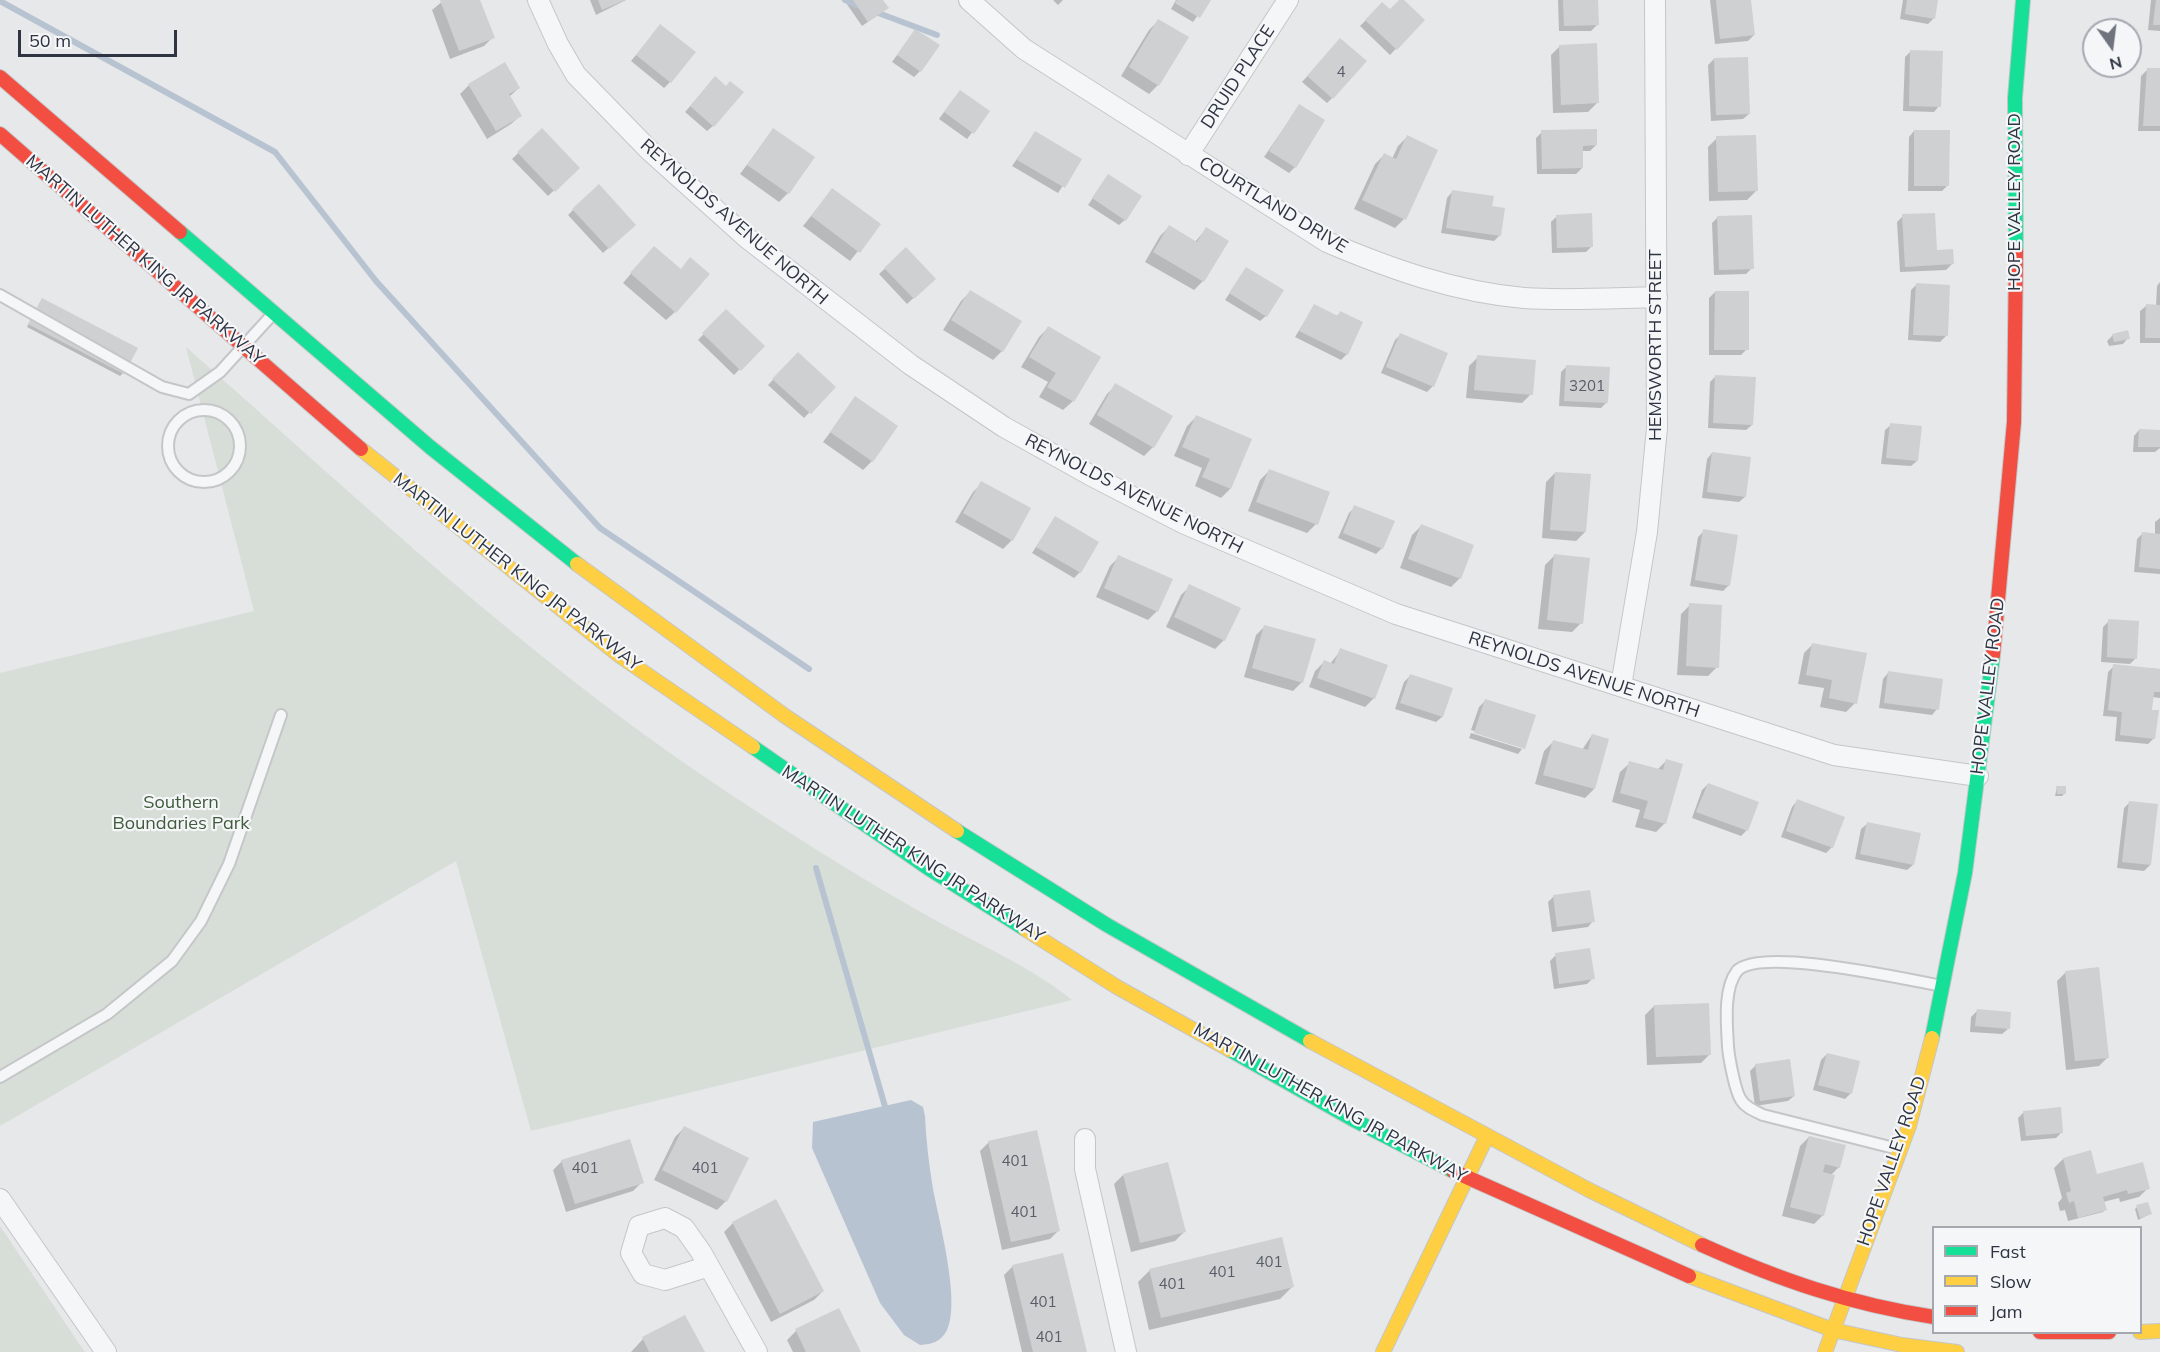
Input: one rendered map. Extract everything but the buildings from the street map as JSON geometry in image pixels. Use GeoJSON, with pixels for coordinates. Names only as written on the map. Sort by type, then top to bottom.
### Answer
{"type":"FeatureCollection","features":[{"type":"Feature","properties":{"kind":"main road","name":"HOPE VALLEY ROAD"},"geometry":{"type":"LineString","coordinates":[[1825,1352],[1909,1126],[1931,1043],[1965,873],[1995,637],[2014,422],[2016,359],[2015,98],[2023,0]]}},
{"type":"Feature","properties":{"kind":"main road"},"geometry":{"type":"LineString","coordinates":[[0,77],[273,313],[580,567],[751,693],[901,796],[1032,880],[1187,974],[1346,1062],[1487,1136],[1691,1239],[1756,1268],[1844,1300],[1932,1317]]}},
{"type":"Feature","properties":{"kind":"main road","name":"MARTIN LUTHER KING JR PARKWAY"},"geometry":{"type":"LineString","coordinates":[[0,134],[360,448],[620,656],[928,868],[1117,987],[1354,1120],[1468,1179],[1719,1289],[1833,1330],[1902,1345],[1957,1352]]}},
{"type":"Feature","properties":{"kind":"main road"},"geometry":{"type":"LineString","coordinates":[[1383,1352],[1487,1136]]}},
{"type":"Feature","properties":{"kind":"main road"},"geometry":{"type":"LineString","coordinates":[[2142,1332],[2160,1331]]}},
{"type":"Feature","properties":{"kind":"street","name":"REYNOLDS AVENUE NORTH"},"geometry":{"type":"LineString","coordinates":[[538,0],[558,44],[576,75],[649,150],[747,238],[911,366],[1004,427],[1143,503],[1246,552],[1396,614],[1833,755],[1978,776]]}},
{"type":"Feature","properties":{"kind":"street","name":"COURTLAND DRIVE"},"geometry":{"type":"LineString","coordinates":[[969,0],[1024,49],[1327,242],[1381,265],[1471,290],[1525,298],[1657,297]]}},
{"type":"Feature","properties":{"kind":"street","name":"DRUID PLACE"},"geometry":{"type":"LineString","coordinates":[[1188,155],[1288,0]]}},
{"type":"Feature","properties":{"kind":"street","name":"HEMSWORTH STREET"},"geometry":{"type":"LineString","coordinates":[[1620,686],[1647,532],[1657,428],[1655,0]]}},
{"type":"Feature","properties":{"kind":"street"},"geometry":{"type":"LineString","coordinates":[[1085,1139],[1085,1169],[1126,1352]]}},
{"type":"Feature","properties":{"kind":"street"},"geometry":{"type":"LineString","coordinates":[[0,1199],[106,1352]]}},
{"type":"Feature","properties":{"kind":"street"},"geometry":{"type":"LineString","coordinates":[[709,1266],[757,1352]]}},
{"type":"Feature","properties":{"kind":"lane"},"geometry":{"type":"LineString","coordinates":[[0,295],[162,387],[189,394],[220,372],[273,313]]}},
{"type":"Feature","properties":{"kind":"lane"},"geometry":{"type":"LineString","coordinates":[[189,394],[193,412]]}},
{"type":"Feature","properties":{"kind":"lane"},"geometry":{"type":"LineString","coordinates":[[193,412],[216,412],[235,426],[240,437],[238,460],[222,478],[211,482],[193,480],[177,471],[171,461],[168,449],[171,432],[182,417],[193,412]]}},
{"type":"Feature","properties":{"kind":"lane"},"geometry":{"type":"LineString","coordinates":[[0,1077],[107,1014],[172,961],[201,921],[229,864],[281,714]]}},
{"type":"Feature","properties":{"kind":"lane"},"geometry":{"type":"LineString","coordinates":[[1899,1150],[1763,1115],[1748,1107],[1740,1099],[1728,1048],[1729,984],[1739,969],[1750,963],[1795,961],[1943,987]]}},
{"type":"Feature","properties":{"kind":"green space","name":"Southern Boundaries Park"},"geometry":{"type":"Polygon","coordinates":[[[186,347],[442,573],[574,682],[642,733],[821,853],[933,919],[1040,977],[1072,1000],[531,1131],[456,861],[0,1126],[0,673],[254,611],[186,347]]]}},
{"type":"Feature","properties":{"kind":"green space"},"geometry":{"type":"Polygon","coordinates":[[[0,1226],[80,1345],[85,1352],[0,1352],[0,1226]]]}},
{"type":"Feature","properties":{"kind":"water"},"geometry":{"type":"Polygon","coordinates":[[[911,1100],[923,1107],[925,1116],[930,1171],[948,1261],[952,1301],[951,1317],[945,1334],[936,1342],[920,1345],[904,1335],[880,1303],[812,1148],[813,1122],[911,1100]]]}},
{"type":"Feature","properties":{"kind":"waterway"},"geometry":{"type":"LineString","coordinates":[[845,0],[864,8]]}},
{"type":"Feature","properties":{"kind":"waterway"},"geometry":{"type":"LineString","coordinates":[[0,1],[275,152],[376,281],[600,528],[809,669]]}},
{"type":"Feature","properties":{"kind":"waterway"},"geometry":{"type":"LineString","coordinates":[[873,11],[937,35]]}},
{"type":"Feature","properties":{"kind":"waterway"},"geometry":{"type":"LineString","coordinates":[[816,868],[886,1110]]}},
{"type":"Feature","properties":{"kind":"traffic: fast"},"geometry":{"type":"LineString","coordinates":[[2016,251],[2015,98],[2023,0]]}},
{"type":"Feature","properties":{"kind":"traffic: fast"},"geometry":{"type":"LineString","coordinates":[[180,232],[430,447],[577,564]]}},
{"type":"Feature","properties":{"kind":"traffic: fast"},"geometry":{"type":"LineString","coordinates":[[1932,1038],[1965,873],[1993,655]]}},
{"type":"Feature","properties":{"kind":"traffic: fast"},"geometry":{"type":"LineString","coordinates":[[753,747],[928,868],[1025,929]]}},
{"type":"Feature","properties":{"kind":"traffic: fast"},"geometry":{"type":"LineString","coordinates":[[957,831],[1107,925],[1310,1041]]}},
{"type":"Feature","properties":{"kind":"traffic: fast"},"geometry":{"type":"LineString","coordinates":[[1230,1050],[1354,1120],[1453,1171]]}},
{"type":"Feature","properties":{"kind":"traffic: slow"},"geometry":{"type":"LineString","coordinates":[[361,449],[620,656],[753,747]]}},
{"type":"Feature","properties":{"kind":"traffic: slow"},"geometry":{"type":"LineString","coordinates":[[577,564],[785,716],[957,831]]}},
{"type":"Feature","properties":{"kind":"traffic: slow"},"geometry":{"type":"LineString","coordinates":[[1025,929],[1117,987],[1230,1050]]}},
{"type":"Feature","properties":{"kind":"traffic: slow"},"geometry":{"type":"LineString","coordinates":[[1825,1352],[1909,1126],[1932,1038]]}},
{"type":"Feature","properties":{"kind":"traffic: slow"},"geometry":{"type":"LineString","coordinates":[[1310,1041],[1589,1190],[1702,1245]]}},
{"type":"Feature","properties":{"kind":"traffic: slow"},"geometry":{"type":"LineString","coordinates":[[1383,1352],[1487,1136]]}},
{"type":"Feature","properties":{"kind":"traffic: slow"},"geometry":{"type":"LineString","coordinates":[[1689,1276],[1833,1330],[1902,1345],[1957,1352]]}},
{"type":"Feature","properties":{"kind":"traffic: slow"},"geometry":{"type":"LineString","coordinates":[[2142,1332],[2160,1331]]}},
{"type":"Feature","properties":{"kind":"traffic: jam"},"geometry":{"type":"LineString","coordinates":[[0,77],[180,232]]}},
{"type":"Feature","properties":{"kind":"traffic: jam"},"geometry":{"type":"LineString","coordinates":[[0,134],[361,449]]}},
{"type":"Feature","properties":{"kind":"traffic: jam"},"geometry":{"type":"LineString","coordinates":[[1993,655],[2014,422],[2016,251]]}},
{"type":"Feature","properties":{"kind":"traffic: jam"},"geometry":{"type":"LineString","coordinates":[[1453,1171],[1689,1276]]}},
{"type":"Feature","properties":{"kind":"traffic: jam"},"geometry":{"type":"LineString","coordinates":[[1702,1245],[1815,1289],[1873,1305],[1932,1317]]}}]}
